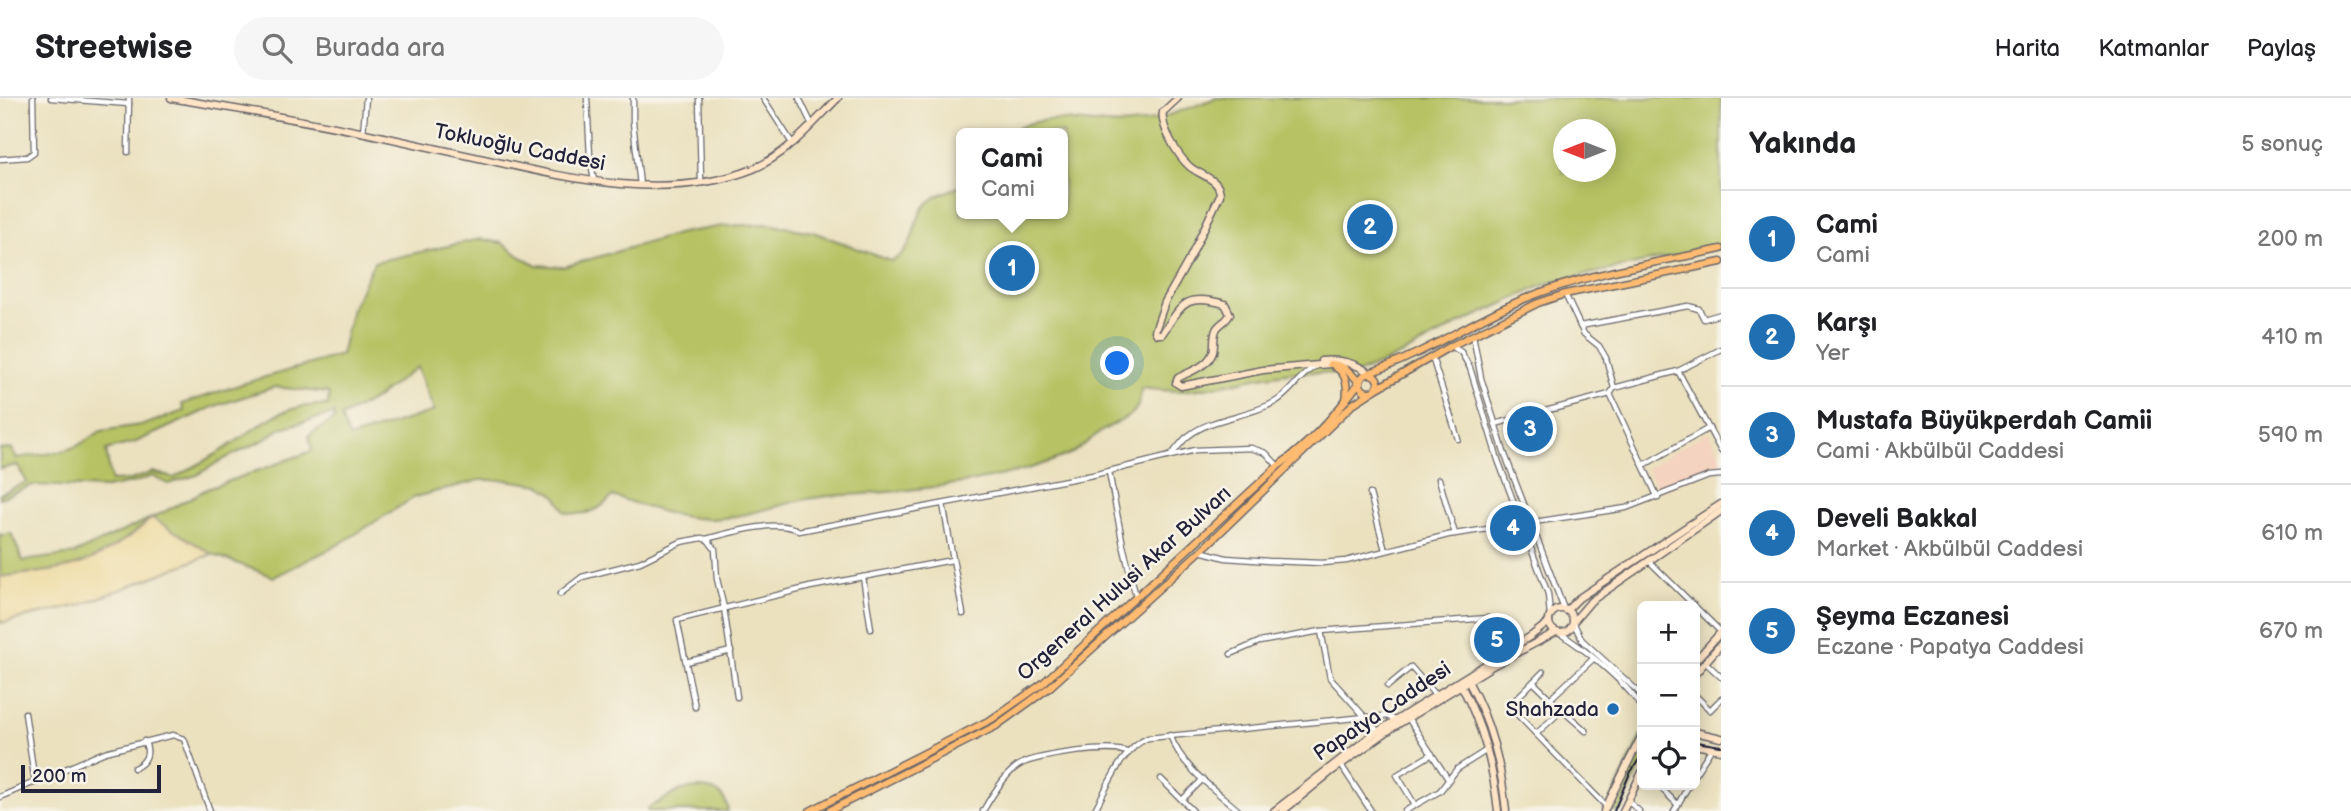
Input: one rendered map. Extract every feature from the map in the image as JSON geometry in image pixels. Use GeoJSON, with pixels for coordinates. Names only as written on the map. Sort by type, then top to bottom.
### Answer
{"type":"FeatureCollection","features":[{"type":"Feature","properties":{"kind":"main road"},"geometry":{"type":"LineString","coordinates":[[1359,383],[1362,377],[1370,373],[1408,359],[1511,305],[1554,287],[1721,249]]}},
{"type":"Feature","properties":{"kind":"main road","name":"Orgeneral Hulusi Akar Bulvarı"},"geometry":{"type":"LineString","coordinates":[[829,811],[996,726],[1050,687],[1199,551],[1353,404],[1373,391],[1432,356],[1538,303],[1565,294],[1721,262]]}},
{"type":"Feature","properties":{"kind":"main road"},"geometry":{"type":"LineString","coordinates":[[1330,365],[1345,369],[1359,383],[1361,389],[1373,391],[1378,381],[1370,373]]}},
{"type":"Feature","properties":{"kind":"main road"},"geometry":{"type":"LineString","coordinates":[[1330,365],[1340,370],[1345,379],[1346,401]]}},
{"type":"Feature","properties":{"kind":"main road","name":"Orgeneral Hulusi Akar Bulvarı"},"geometry":{"type":"LineString","coordinates":[[810,811],[992,719],[1042,684],[1303,446],[1346,401],[1359,383]]}},
{"type":"Feature","properties":{"kind":"street"},"geometry":{"type":"LineString","coordinates":[[0,159],[27,157],[34,152],[33,98]]}},
{"type":"Feature","properties":{"kind":"street"},"geometry":{"type":"LineString","coordinates":[[51,98],[129,101],[128,152]]}},
{"type":"Feature","properties":{"kind":"street","name":"Tokluoğlu Caddesi"},"geometry":{"type":"LineString","coordinates":[[171,98],[301,120],[538,173],[594,182],[640,185],[701,181],[752,169],[793,144],[838,98]]}},
{"type":"Feature","properties":{"kind":"street"},"geometry":{"type":"LineString","coordinates":[[363,133],[366,98]]}},
{"type":"Feature","properties":{"kind":"street"},"geometry":{"type":"LineString","coordinates":[[587,98],[594,182]]}},
{"type":"Feature","properties":{"kind":"street"},"geometry":{"type":"LineString","coordinates":[[633,98],[640,185]]}},
{"type":"Feature","properties":{"kind":"street"},"geometry":{"type":"LineString","coordinates":[[699,98],[701,181]]}},
{"type":"Feature","properties":{"kind":"street"},"geometry":{"type":"LineString","coordinates":[[763,98],[793,144]]}},
{"type":"Feature","properties":{"kind":"street"},"geometry":{"type":"LineString","coordinates":[[799,98],[812,125]]}},
{"type":"Feature","properties":{"kind":"street"},"geometry":{"type":"LineString","coordinates":[[1178,98],[1163,112],[1164,128],[1183,160],[1215,182],[1220,188],[1220,195],[1165,302],[1155,331],[1162,334],[1179,307],[1191,301],[1225,304],[1230,314],[1228,320],[1215,331],[1213,352],[1207,362],[1179,377],[1176,383],[1181,386],[1251,372],[1330,365]]}},
{"type":"Feature","properties":{"kind":"street"},"geometry":{"type":"LineString","coordinates":[[1565,294],[1584,334],[1603,352],[1611,370],[1614,388]]}},
{"type":"Feature","properties":{"kind":"street"},"geometry":{"type":"LineString","coordinates":[[1580,327],[1688,306],[1699,309],[1704,319],[1721,314]]}},
{"type":"Feature","properties":{"kind":"street"},"geometry":{"type":"LineString","coordinates":[[1473,335],[1478,365],[1495,424],[1530,523],[1566,610],[1582,640],[1637,690]]}},
{"type":"Feature","properties":{"kind":"street"},"geometry":{"type":"LineString","coordinates":[[1451,346],[1461,352],[1469,368],[1498,460],[1548,594],[1550,619],[1557,633],[1594,659],[1637,700]]}},
{"type":"Feature","properties":{"kind":"street"},"geometry":{"type":"LineString","coordinates":[[1495,424],[1610,394],[1614,388],[1678,371],[1721,349]]}},
{"type":"Feature","properties":{"kind":"street"},"geometry":{"type":"LineString","coordinates":[[1432,356],[1458,439]]}},
{"type":"Feature","properties":{"kind":"street"},"geometry":{"type":"LineString","coordinates":[[1306,366],[1336,360],[1361,366],[1370,373]]}},
{"type":"Feature","properties":{"kind":"street"},"geometry":{"type":"LineString","coordinates":[[1171,455],[1188,436],[1212,424],[1272,404],[1318,365]]}},
{"type":"Feature","properties":{"kind":"street"},"geometry":{"type":"LineString","coordinates":[[1678,371],[1721,451]]}},
{"type":"Feature","properties":{"kind":"street"},"geometry":{"type":"LineString","coordinates":[[1610,394],[1658,498]]}},
{"type":"Feature","properties":{"kind":"street"},"geometry":{"type":"LineString","coordinates":[[1644,465],[1709,428]]}},
{"type":"Feature","properties":{"kind":"street"},"geometry":{"type":"LineString","coordinates":[[560,594],[582,577],[640,562],[681,542],[741,531],[784,525],[799,531],[1109,472],[1171,455],[1206,449],[1251,447],[1266,453],[1278,466]]}},
{"type":"Feature","properties":{"kind":"street"},"geometry":{"type":"LineString","coordinates":[[1109,472],[1136,598]]}},
{"type":"Feature","properties":{"kind":"street"},"geometry":{"type":"LineString","coordinates":[[1199,551],[1233,558],[1322,563],[1354,559],[1455,534],[1616,510],[1658,498],[1709,476],[1721,475]]}},
{"type":"Feature","properties":{"kind":"street"},"geometry":{"type":"LineString","coordinates":[[1439,479],[1455,534]]}},
{"type":"Feature","properties":{"kind":"street"},"geometry":{"type":"LineString","coordinates":[[1370,494],[1385,550]]}},
{"type":"Feature","properties":{"kind":"street"},"geometry":{"type":"LineString","coordinates":[[943,504],[963,614]]}},
{"type":"Feature","properties":{"kind":"street"},"geometry":{"type":"LineString","coordinates":[[1550,619],[1555,611],[1566,610],[1721,505]]}},
{"type":"Feature","properties":{"kind":"street"},"geometry":{"type":"LineString","coordinates":[[1557,633],[1568,632],[1587,604],[1721,511]]}},
{"type":"Feature","properties":{"kind":"street"},"geometry":{"type":"LineString","coordinates":[[706,539],[715,549],[717,579],[737,697]]}},
{"type":"Feature","properties":{"kind":"street"},"geometry":{"type":"LineString","coordinates":[[1648,560],[1721,632],[1700,655]]}},
{"type":"Feature","properties":{"kind":"street"},"geometry":{"type":"LineString","coordinates":[[695,707],[677,620],[863,577],[952,561]]}},
{"type":"Feature","properties":{"kind":"street"},"geometry":{"type":"LineString","coordinates":[[863,577],[871,629]]}},
{"type":"Feature","properties":{"kind":"street"},"geometry":{"type":"LineString","coordinates":[[1231,654],[1259,642],[1321,631],[1488,618],[1503,623],[1514,646]]}},
{"type":"Feature","properties":{"kind":"street","name":"Papatya Caddesi"},"geometry":{"type":"LineString","coordinates":[[1274,811],[1333,763],[1514,646],[1550,619]]}},
{"type":"Feature","properties":{"kind":"street"},"geometry":{"type":"LineString","coordinates":[[1321,631],[1330,678],[1379,733]]}},
{"type":"Feature","properties":{"kind":"street","name":"Papatya Caddesi"},"geometry":{"type":"LineString","coordinates":[[1396,722],[1408,718],[1531,644],[1557,633]]}},
{"type":"Feature","properties":{"kind":"street"},"geometry":{"type":"LineString","coordinates":[[1700,668],[1721,644]]}},
{"type":"Feature","properties":{"kind":"street"},"geometry":{"type":"LineString","coordinates":[[686,662],[731,651]]}},
{"type":"Feature","properties":{"kind":"street"},"geometry":{"type":"LineString","coordinates":[[1550,699],[1594,659]]}},
{"type":"Feature","properties":{"kind":"street"},"geometry":{"type":"LineString","coordinates":[[1705,662],[1721,677]]}},
{"type":"Feature","properties":{"kind":"street"},"geometry":{"type":"LineString","coordinates":[[1388,686],[1411,667],[1435,695]]}},
{"type":"Feature","properties":{"kind":"street"},"geometry":{"type":"LineString","coordinates":[[1543,672],[1509,706],[1605,808],[1637,745]]}},
{"type":"Feature","properties":{"kind":"street"},"geometry":{"type":"LineString","coordinates":[[1468,681],[1479,701],[1494,743],[1503,776],[1506,811]]}},
{"type":"Feature","properties":{"kind":"street"},"geometry":{"type":"LineString","coordinates":[[1533,682],[1586,731]]}},
{"type":"Feature","properties":{"kind":"street"},"geometry":{"type":"LineString","coordinates":[[1461,685],[1475,711],[1488,749],[1497,811]]}},
{"type":"Feature","properties":{"kind":"street"},"geometry":{"type":"LineString","coordinates":[[1700,700],[1710,710],[1721,699]]}},
{"type":"Feature","properties":{"kind":"street"},"geometry":{"type":"LineString","coordinates":[[1536,734],[1562,710]]}},
{"type":"Feature","properties":{"kind":"street"},"geometry":{"type":"LineString","coordinates":[[25,713],[36,783]]}},
{"type":"Feature","properties":{"kind":"street"},"geometry":{"type":"LineString","coordinates":[[1094,811],[1129,753],[1138,743],[1148,738],[1387,716],[1396,722]]}},
{"type":"Feature","properties":{"kind":"street"},"geometry":{"type":"LineString","coordinates":[[1408,718],[1448,779]]}},
{"type":"Feature","properties":{"kind":"street","name":"Papatya Caddesi"},"geometry":{"type":"LineString","coordinates":[[1285,810],[1379,733]]}},
{"type":"Feature","properties":{"kind":"street"},"geometry":{"type":"LineString","coordinates":[[1700,733],[1721,738]]}},
{"type":"Feature","properties":{"kind":"street"},"geometry":{"type":"LineString","coordinates":[[0,797],[93,756],[173,735],[184,739],[210,811]]}},
{"type":"Feature","properties":{"kind":"street"},"geometry":{"type":"LineString","coordinates":[[1170,735],[1182,759],[1239,811]]}},
{"type":"Feature","properties":{"kind":"street"},"geometry":{"type":"LineString","coordinates":[[134,768],[142,764],[147,756],[144,741]]}},
{"type":"Feature","properties":{"kind":"street"},"geometry":{"type":"LineString","coordinates":[[1700,746],[1721,750]]}},
{"type":"Feature","properties":{"kind":"street"},"geometry":{"type":"LineString","coordinates":[[1700,766],[1712,748]]}},
{"type":"Feature","properties":{"kind":"street"},"geometry":{"type":"LineString","coordinates":[[983,811],[1014,769],[1026,761],[1091,749],[1121,749],[1129,753]]}},
{"type":"Feature","properties":{"kind":"street"},"geometry":{"type":"LineString","coordinates":[[1405,811],[1440,791],[1464,762],[1488,749]]}},
{"type":"Feature","properties":{"kind":"street"},"geometry":{"type":"LineString","coordinates":[[1415,805],[1397,775],[1432,754]]}},
{"type":"Feature","properties":{"kind":"street"},"geometry":{"type":"LineString","coordinates":[[1340,765],[1371,811]]}},
{"type":"Feature","properties":{"kind":"street"},"geometry":{"type":"LineString","coordinates":[[1161,779],[1193,811]]}},
{"type":"Feature","properties":{"kind":"street"},"geometry":{"type":"LineString","coordinates":[[1182,800],[1203,779]]}},
{"type":"Feature","properties":{"kind":"street"},"geometry":{"type":"LineString","coordinates":[[1623,811],[1637,782]]}},
{"type":"Feature","properties":{"kind":"street"},"geometry":{"type":"LineString","coordinates":[[1663,790],[1678,805]]}},
{"type":"Feature","properties":{"kind":"street"},"geometry":{"type":"LineString","coordinates":[[1674,811],[1686,790]]}},
{"type":"Feature","properties":{"kind":"street"},"geometry":{"type":"LineString","coordinates":[[1628,801],[1639,811]]}},
{"type":"Feature","properties":{"kind":"shaded area"},"geometry":{"type":"Polygon","coordinates":[[[1708,431],[1721,458],[1721,464],[1662,491],[1657,489],[1647,468],[1708,431]]]}},
{"type":"Feature","properties":{"kind":"green space"},"geometry":{"type":"Polygon","coordinates":[[[1216,98],[1721,98],[1721,246],[1548,283],[1461,323],[1405,353],[1342,380],[1339,375],[1301,372],[1189,390],[1141,388],[1138,406],[1134,412],[1098,433],[1072,453],[997,477],[915,489],[821,497],[739,516],[711,519],[673,515],[613,496],[591,512],[565,512],[556,496],[540,485],[506,480],[480,480],[415,497],[338,545],[274,577],[212,554],[152,518],[121,542],[74,566],[0,577],[0,533],[1,536],[11,533],[23,561],[74,554],[207,489],[312,451],[309,435],[335,419],[334,414],[281,428],[264,440],[197,475],[168,484],[153,476],[106,488],[33,485],[0,498],[0,494],[27,482],[17,465],[0,469],[0,449],[12,449],[16,458],[60,452],[77,446],[101,431],[146,424],[184,411],[182,404],[341,355],[352,308],[374,262],[480,239],[502,243],[537,265],[563,267],[681,233],[723,226],[768,224],[813,232],[891,261],[906,250],[923,208],[941,194],[956,188],[956,219],[1068,219],[1068,128],[1019,128],[1024,125],[1054,120],[1117,125],[1143,122],[1216,98]],[[417,367],[375,399],[341,417],[349,438],[434,411],[417,367]],[[275,387],[215,406],[136,442],[106,450],[111,481],[130,480],[153,472],[174,478],[273,417],[296,408],[328,405],[329,393],[275,387]]]}},
{"type":"Feature","properties":{"kind":"green space"},"geometry":{"type":"Polygon","coordinates":[[[1637,745],[1637,775],[1620,811],[1606,811],[1637,745]]]}},
{"type":"Feature","properties":{"kind":"green space"},"geometry":{"type":"Polygon","coordinates":[[[697,788],[718,793],[725,800],[728,811],[648,811],[648,808],[681,790],[697,788]]]}},
{"type":"Feature","properties":{"kind":"sand"},"geometry":{"type":"Polygon","coordinates":[[[152,518],[212,554],[81,605],[0,623],[0,577],[53,570],[86,562],[121,543],[152,518]]]}},
{"type":"Feature","properties":{"kind":"tram line"},"geometry":{"type":"LineString","coordinates":[[1700,743],[1721,746]]}},
{"type":"Feature","properties":{"kind":"tram line"},"geometry":{"type":"LineString","coordinates":[[1614,811],[1637,762]]}},
{"type":"Feature","properties":{"kind":"place","name":"Karşı"},"geometry":{"type":"Point","coordinates":[1370,227]}},
{"type":"Feature","properties":{"kind":"place","name":"Cami"},"geometry":{"type":"Point","coordinates":[1012,268]}},
{"type":"Feature","properties":{"kind":"place","name":"Mustafa Büyükperdah Camii"},"geometry":{"type":"Point","coordinates":[1530,429]}},
{"type":"Feature","properties":{"kind":"place","name":"Develi Bakkal"},"geometry":{"type":"Point","coordinates":[1513,528]}},
{"type":"Feature","properties":{"kind":"place","name":"Şeyma Eczanesi"},"geometry":{"type":"Point","coordinates":[1497,640]}},
{"type":"Feature","properties":{"kind":"place","name":"Shahzada"},"geometry":{"type":"Point","coordinates":[1613,709]}}]}
